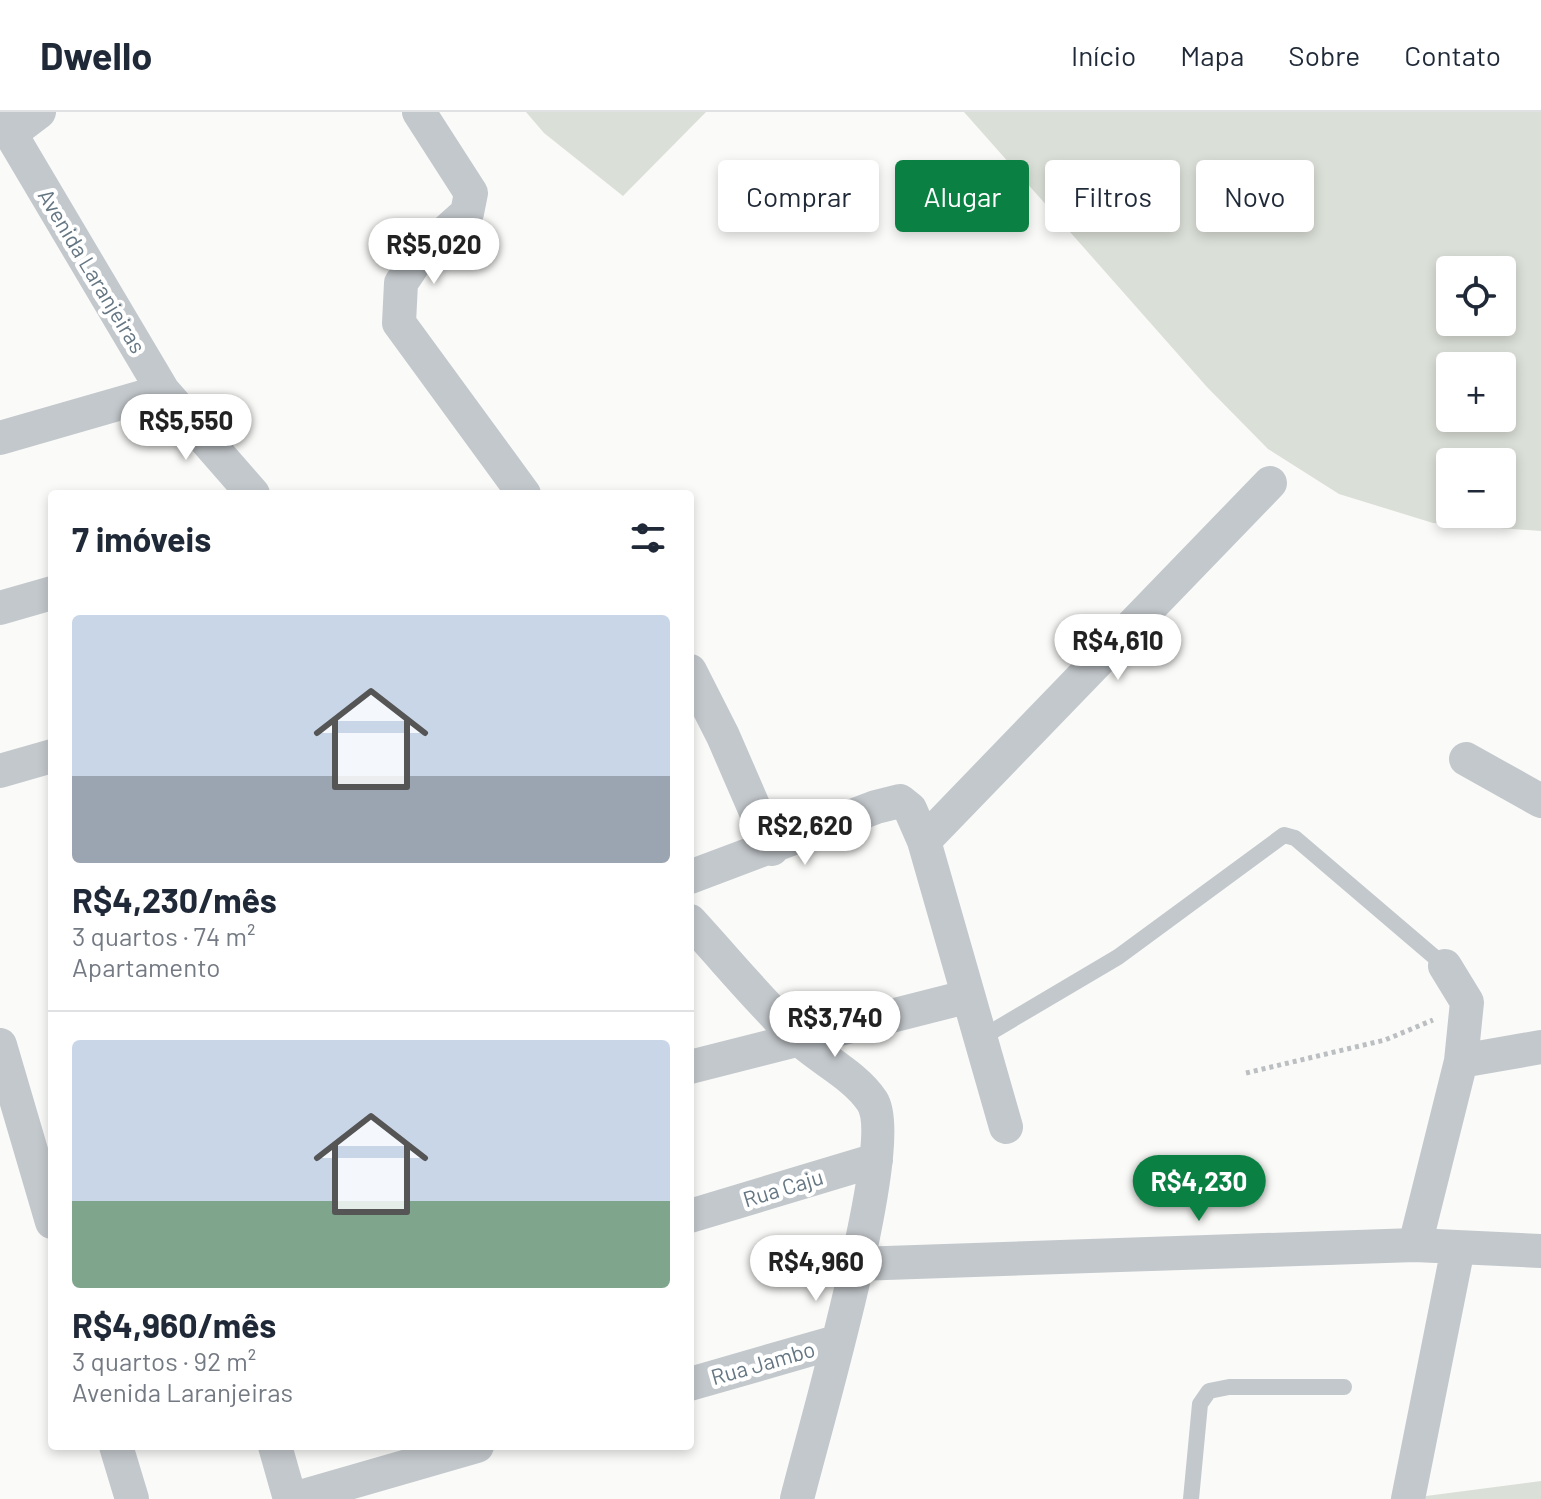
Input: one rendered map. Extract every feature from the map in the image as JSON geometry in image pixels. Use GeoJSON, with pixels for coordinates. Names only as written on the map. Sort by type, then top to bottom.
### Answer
{"type":"FeatureCollection","features":[{"type":"Feature","properties":{"kind":"street"},"geometry":{"type":"LineString","coordinates":[[5,125],[39,112]]}},
{"type":"Feature","properties":{"kind":"street"},"geometry":{"type":"LineString","coordinates":[[419,112],[471,193],[467,213],[419,256],[401,283],[399,323],[521,490]]}},
{"type":"Feature","properties":{"kind":"street","name":"Avenida Laranjeiras"},"geometry":{"type":"LineString","coordinates":[[5,125],[163,391],[250,490]]}},
{"type":"Feature","properties":{"kind":"street"},"geometry":{"type":"LineString","coordinates":[[0,438],[163,391]]}},
{"type":"Feature","properties":{"kind":"street"},"geometry":{"type":"LineString","coordinates":[[924,841],[1270,483]]}},
{"type":"Feature","properties":{"kind":"street"},"geometry":{"type":"LineString","coordinates":[[0,608],[48,594]]}},
{"type":"Feature","properties":{"kind":"street"},"geometry":{"type":"LineString","coordinates":[[694,679],[723,736],[772,849]]}},
{"type":"Feature","properties":{"kind":"street"},"geometry":{"type":"LineString","coordinates":[[0,771],[48,757]]}},
{"type":"Feature","properties":{"kind":"street"},"geometry":{"type":"LineString","coordinates":[[1466,759],[1541,801]]}},
{"type":"Feature","properties":{"kind":"street"},"geometry":{"type":"LineString","coordinates":[[694,876],[772,849],[876,807],[900,801],[910,809],[924,841],[966,997],[1006,1127]]}},
{"type":"Feature","properties":{"kind":"street"},"geometry":{"type":"LineString","coordinates":[[694,925],[798,1039],[873,1102],[879,1117],[876,1160],[857,1264],[797,1499]]}},
{"type":"Feature","properties":{"kind":"street"},"geometry":{"type":"LineString","coordinates":[[1415,1245],[1461,1061],[1467,1002],[1445,966]]}},
{"type":"Feature","properties":{"kind":"street"},"geometry":{"type":"LineString","coordinates":[[694,1066],[966,997]]}},
{"type":"Feature","properties":{"kind":"street"},"geometry":{"type":"LineString","coordinates":[[0,1045],[48,1208]]}},
{"type":"Feature","properties":{"kind":"street"},"geometry":{"type":"LineString","coordinates":[[1461,1061],[1541,1047]]}},
{"type":"Feature","properties":{"kind":"street","name":"Rua Caju"},"geometry":{"type":"LineString","coordinates":[[694,1215],[876,1160]]}},
{"type":"Feature","properties":{"kind":"street"},"geometry":{"type":"LineString","coordinates":[[857,1264],[1415,1245],[1541,1251]]}},
{"type":"Feature","properties":{"kind":"street"},"geometry":{"type":"LineString","coordinates":[[1408,1499],[1458,1248]]}},
{"type":"Feature","properties":{"kind":"street","name":"Rua Jambo"},"geometry":{"type":"LineString","coordinates":[[694,1383],[836,1342]]}},
{"type":"Feature","properties":{"kind":"street"},"geometry":{"type":"LineString","coordinates":[[117,1450],[132,1499]]}},
{"type":"Feature","properties":{"kind":"street"},"geometry":{"type":"LineString","coordinates":[[276,1450],[291,1499],[463,1450]]}},
{"type":"Feature","properties":{"kind":"lane"},"geometry":{"type":"LineString","coordinates":[[981,1038],[1118,957],[1284,835],[1295,838],[1445,966]]}},
{"type":"Feature","properties":{"kind":"lane"},"geometry":{"type":"LineString","coordinates":[[1191,1499],[1200,1404],[1209,1391],[1229,1387],[1344,1387]]}},
{"type":"Feature","properties":{"kind":"path"},"geometry":{"type":"LineString","coordinates":[[1246,1073],[1414,1031],[1467,1002]]}},
{"type":"Feature","properties":{"kind":"shaded area"},"geometry":{"type":"Polygon","coordinates":[[[526,112],[706,112],[623,196],[544,133],[526,112]]]}},
{"type":"Feature","properties":{"kind":"shaded area"},"geometry":{"type":"Polygon","coordinates":[[[964,112],[1541,112],[1541,531],[1500,528],[1516,528],[1516,448],[1436,448],[1436,523],[1339,494],[1268,449],[1207,387],[1070,232],[1180,232],[1180,160],[1045,160],[1045,204],[1029,186],[1029,160],[1006,160],[964,112]]]}},
{"type":"Feature","properties":{"kind":"shaded area"},"geometry":{"type":"Polygon","coordinates":[[[1541,1481],[1541,1499],[1403,1499],[1541,1481]]]}}]}
